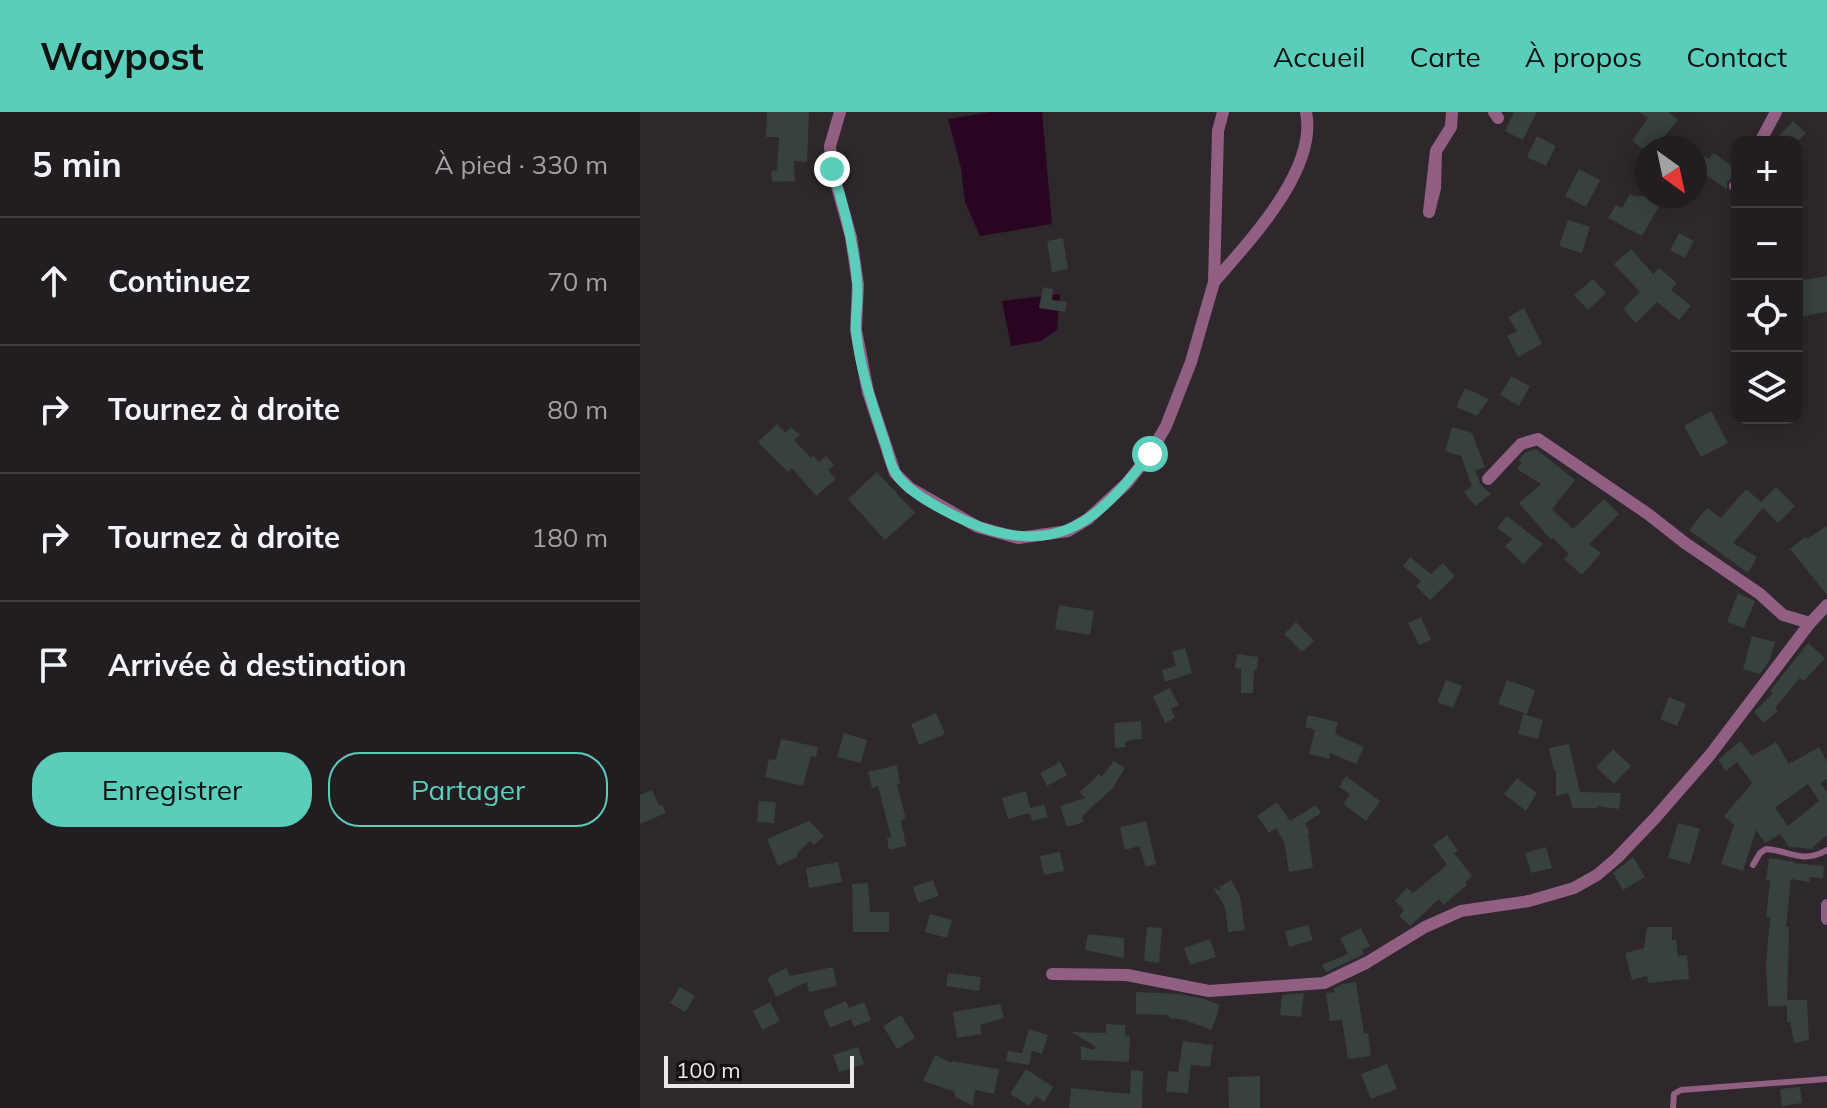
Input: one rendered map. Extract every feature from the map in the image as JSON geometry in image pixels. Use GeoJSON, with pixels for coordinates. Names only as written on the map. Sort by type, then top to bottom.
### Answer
{"type":"FeatureCollection","features":[{"type":"Feature","properties":{"kind":"street"},"geometry":{"type":"LineString","coordinates":[[840,112],[830,146],[832,169],[851,237],[858,284],[856,330],[868,392],[895,473],[910,488],[978,527],[1018,538],[1068,531],[1088,519],[1127,483],[1150,454],[1166,426],[1191,362],[1214,282],[1218,131],[1223,112]]}},
{"type":"Feature","properties":{"kind":"street"},"geometry":{"type":"LineString","coordinates":[[1214,282],[1264,222],[1298,166],[1305,147],[1306,112]]}},
{"type":"Feature","properties":{"kind":"street"},"geometry":{"type":"LineString","coordinates":[[1436,151],[1451,127],[1452,112]]}},
{"type":"Feature","properties":{"kind":"street"},"geometry":{"type":"LineString","coordinates":[[1763,136],[1776,112]]}},
{"type":"Feature","properties":{"kind":"street"},"geometry":{"type":"LineString","coordinates":[[1488,479],[1521,444],[1538,439],[1760,594],[1783,615],[1810,623]]}},
{"type":"Feature","properties":{"kind":"street"},"geometry":{"type":"LineString","coordinates":[[1052,974],[1127,975],[1209,991],[1324,983],[1366,963],[1425,927],[1461,911],[1529,901],[1574,888],[1597,875],[1617,858],[1686,783],[1827,605]]}},
{"type":"Feature","properties":{"kind":"street"},"geometry":{"type":"LineString","coordinates":[[1827,905],[1827,919]]}},
{"type":"Feature","properties":{"kind":"lane"},"geometry":{"type":"LineString","coordinates":[[1753,865],[1766,849],[1806,857],[1827,850]]}},
{"type":"Feature","properties":{"kind":"lane"},"geometry":{"type":"LineString","coordinates":[[1673,1108],[1674,1094],[1681,1090],[1827,1079]]}},
{"type":"Feature","properties":{"kind":"shaded area"},"geometry":{"type":"Polygon","coordinates":[[[990,112],[1042,112],[1052,224],[980,236],[965,202],[961,168],[948,119],[990,112]]]}},
{"type":"Feature","properties":{"kind":"shaded area"},"geometry":{"type":"Polygon","coordinates":[[[1060,294],[1057,330],[1041,341],[1011,346],[1002,301],[1060,294]]]}},
{"type":"Feature","properties":{"kind":"building"},"geometry":{"type":"Polygon","coordinates":[[[767,112],[809,112],[807,162],[794,161],[795,181],[772,182],[771,171],[777,170],[779,137],[766,137],[767,112]]]}},
{"type":"Feature","properties":{"kind":"building"},"geometry":{"type":"Polygon","coordinates":[[[1514,112],[1537,112],[1523,140],[1505,131],[1514,112]]]}},
{"type":"Feature","properties":{"kind":"building"},"geometry":{"type":"Polygon","coordinates":[[[1639,112],[1668,112],[1678,120],[1664,136],[1635,136],[1648,118],[1639,112]]]}},
{"type":"Feature","properties":{"kind":"building"},"geometry":{"type":"Polygon","coordinates":[[[1793,121],[1806,133],[1803,136],[1779,136],[1793,121]]]}},
{"type":"Feature","properties":{"kind":"building"},"geometry":{"type":"Polygon","coordinates":[[[1537,136],[1556,146],[1546,166],[1527,157],[1537,136]]]}},
{"type":"Feature","properties":{"kind":"building"},"geometry":{"type":"Polygon","coordinates":[[[1713,153],[1731,165],[1727,189],[1707,176],[1707,158],[1713,153]]]}},
{"type":"Feature","properties":{"kind":"building"},"geometry":{"type":"Polygon","coordinates":[[[1579,169],[1600,180],[1586,207],[1565,196],[1579,169]]]}},
{"type":"Feature","properties":{"kind":"building"},"geometry":{"type":"Polygon","coordinates":[[[1630,194],[1635,196],[1635,208],[1658,208],[1642,236],[1608,218],[1616,205],[1622,208],[1630,194]]]}},
{"type":"Feature","properties":{"kind":"building"},"geometry":{"type":"Polygon","coordinates":[[[1568,220],[1590,227],[1582,253],[1559,246],[1568,220]]]}},
{"type":"Feature","properties":{"kind":"building"},"geometry":{"type":"Polygon","coordinates":[[[1679,233],[1694,241],[1685,258],[1670,250],[1679,233]]]}},
{"type":"Feature","properties":{"kind":"building"},"geometry":{"type":"Polygon","coordinates":[[[1063,238],[1068,269],[1052,272],[1047,241],[1063,238]]]}},
{"type":"Feature","properties":{"kind":"building"},"geometry":{"type":"Polygon","coordinates":[[[1631,249],[1653,274],[1659,268],[1677,283],[1671,290],[1691,306],[1679,320],[1657,302],[1636,323],[1623,309],[1640,292],[1614,264],[1631,249]]]}},
{"type":"Feature","properties":{"kind":"building"},"geometry":{"type":"Polygon","coordinates":[[[1827,276],[1827,312],[1803,316],[1803,280],[1827,276]]]}},
{"type":"Feature","properties":{"kind":"building"},"geometry":{"type":"Polygon","coordinates":[[[1593,279],[1606,293],[1588,310],[1574,295],[1593,279]]]}},
{"type":"Feature","properties":{"kind":"building"},"geometry":{"type":"Polygon","coordinates":[[[1043,287],[1053,289],[1052,300],[1067,302],[1065,312],[1039,308],[1043,287]]]}},
{"type":"Feature","properties":{"kind":"building"},"geometry":{"type":"Polygon","coordinates":[[[1524,308],[1542,344],[1518,357],[1507,336],[1517,331],[1508,317],[1524,308]]]}},
{"type":"Feature","properties":{"kind":"building"},"geometry":{"type":"Polygon","coordinates":[[[1511,376],[1530,386],[1519,406],[1500,395],[1511,376]]]}},
{"type":"Feature","properties":{"kind":"building"},"geometry":{"type":"Polygon","coordinates":[[[1465,388],[1489,399],[1477,416],[1456,407],[1465,388]]]}},
{"type":"Feature","properties":{"kind":"building"},"geometry":{"type":"Polygon","coordinates":[[[1711,411],[1728,443],[1701,457],[1684,426],[1711,411]]]}},
{"type":"Feature","properties":{"kind":"building"},"geometry":{"type":"Polygon","coordinates":[[[777,424],[785,433],[791,427],[800,435],[794,440],[811,458],[814,456],[819,462],[826,456],[834,465],[828,470],[836,479],[816,496],[792,468],[788,472],[758,442],[777,424]]]}},
{"type":"Feature","properties":{"kind":"building"},"geometry":{"type":"Polygon","coordinates":[[[1452,427],[1472,433],[1485,467],[1475,471],[1481,485],[1491,494],[1475,506],[1464,492],[1472,486],[1461,456],[1445,451],[1452,427]]]}},
{"type":"Feature","properties":{"kind":"building"},"geometry":{"type":"Polygon","coordinates":[[[1536,449],[1575,480],[1552,509],[1573,529],[1604,499],[1619,514],[1589,544],[1601,553],[1582,575],[1564,559],[1569,554],[1553,538],[1551,540],[1519,503],[1541,484],[1517,469],[1522,462],[1518,460],[1526,452],[1536,449]]]}},
{"type":"Feature","properties":{"kind":"building"},"geometry":{"type":"Polygon","coordinates":[[[877,472],[915,513],[885,540],[848,499],[877,472]]]}},
{"type":"Feature","properties":{"kind":"building"},"geometry":{"type":"Polygon","coordinates":[[[1776,487],[1795,506],[1778,523],[1763,508],[1733,543],[1757,557],[1748,573],[1689,530],[1707,508],[1721,518],[1746,489],[1761,502],[1776,487]]]}},
{"type":"Feature","properties":{"kind":"building"},"geometry":{"type":"Polygon","coordinates":[[[1507,516],[1543,544],[1523,564],[1505,546],[1512,539],[1497,528],[1507,516]]]}},
{"type":"Feature","properties":{"kind":"building"},"geometry":{"type":"Polygon","coordinates":[[[1827,526],[1827,595],[1790,549],[1827,526]]]}},
{"type":"Feature","properties":{"kind":"building"},"geometry":{"type":"Polygon","coordinates":[[[1410,557],[1431,574],[1443,563],[1455,576],[1430,600],[1416,586],[1421,581],[1403,566],[1410,557]]]}},
{"type":"Feature","properties":{"kind":"building"},"geometry":{"type":"Polygon","coordinates":[[[1738,593],[1755,601],[1744,628],[1727,622],[1738,593]]]}},
{"type":"Feature","properties":{"kind":"building"},"geometry":{"type":"Polygon","coordinates":[[[1059,605],[1094,611],[1090,635],[1055,629],[1059,605]]]}},
{"type":"Feature","properties":{"kind":"building"},"geometry":{"type":"Polygon","coordinates":[[[1421,617],[1431,640],[1419,645],[1408,623],[1421,617]]]}},
{"type":"Feature","properties":{"kind":"building"},"geometry":{"type":"Polygon","coordinates":[[[1296,622],[1314,641],[1302,652],[1284,634],[1296,622]]]}},
{"type":"Feature","properties":{"kind":"building"},"geometry":{"type":"Polygon","coordinates":[[[1752,636],[1775,642],[1770,660],[1760,674],[1743,669],[1752,636]]]}},
{"type":"Feature","properties":{"kind":"building"},"geometry":{"type":"Polygon","coordinates":[[[1808,643],[1825,658],[1804,681],[1800,678],[1775,708],[1778,711],[1764,723],[1754,712],[1773,693],[1770,691],[1808,643]]]}},
{"type":"Feature","properties":{"kind":"building"},"geometry":{"type":"Polygon","coordinates":[[[1185,648],[1192,673],[1165,682],[1162,670],[1176,666],[1172,652],[1185,648]]]}},
{"type":"Feature","properties":{"kind":"building"},"geometry":{"type":"Polygon","coordinates":[[[1237,654],[1258,657],[1253,693],[1241,693],[1241,669],[1235,668],[1237,654]]]}},
{"type":"Feature","properties":{"kind":"building"},"geometry":{"type":"Polygon","coordinates":[[[1446,680],[1462,686],[1453,708],[1437,702],[1446,680]]]}},
{"type":"Feature","properties":{"kind":"building"},"geometry":{"type":"Polygon","coordinates":[[[1507,680],[1535,690],[1527,714],[1498,704],[1507,680]]]}},
{"type":"Feature","properties":{"kind":"building"},"geometry":{"type":"Polygon","coordinates":[[[1170,688],[1179,705],[1171,709],[1175,718],[1165,723],[1153,696],[1170,688]]]}},
{"type":"Feature","properties":{"kind":"building"},"geometry":{"type":"Polygon","coordinates":[[[1669,697],[1686,704],[1677,726],[1660,719],[1669,697]]]}},
{"type":"Feature","properties":{"kind":"building"},"geometry":{"type":"Polygon","coordinates":[[[936,713],[945,734],[919,745],[911,724],[936,713]]]}},
{"type":"Feature","properties":{"kind":"building"},"geometry":{"type":"Polygon","coordinates":[[[1523,714],[1543,720],[1538,739],[1518,734],[1523,714]]]}},
{"type":"Feature","properties":{"kind":"building"},"geometry":{"type":"Polygon","coordinates":[[[1308,715],[1338,722],[1335,734],[1364,747],[1356,764],[1330,753],[1329,759],[1309,754],[1315,730],[1305,727],[1308,715]]]}},
{"type":"Feature","properties":{"kind":"building"},"geometry":{"type":"Polygon","coordinates":[[[1141,721],[1142,739],[1125,741],[1125,747],[1115,748],[1114,723],[1141,721]]]}},
{"type":"Feature","properties":{"kind":"building"},"geometry":{"type":"Polygon","coordinates":[[[844,733],[867,740],[861,763],[837,757],[844,733]]]}},
{"type":"Feature","properties":{"kind":"building"},"geometry":{"type":"Polygon","coordinates":[[[781,739],[818,747],[816,757],[811,756],[803,786],[765,777],[769,759],[776,760],[781,739]]]}},
{"type":"Feature","properties":{"kind":"building"},"geometry":{"type":"Polygon","coordinates":[[[1740,741],[1752,756],[1776,742],[1789,764],[1819,747],[1827,761],[1827,779],[1820,783],[1827,792],[1827,835],[1813,849],[1789,847],[1780,834],[1765,843],[1756,830],[1743,871],[1721,864],[1734,825],[1724,816],[1752,783],[1737,762],[1726,771],[1718,760],[1740,741]],[[1808,784],[1775,808],[1788,826],[1819,801],[1808,784]]]}},
{"type":"Feature","properties":{"kind":"building"},"geometry":{"type":"Polygon","coordinates":[[[1569,744],[1580,792],[1621,793],[1619,809],[1597,806],[1573,808],[1568,793],[1556,796],[1556,769],[1554,771],[1549,748],[1569,744]]]}},
{"type":"Feature","properties":{"kind":"building"},"geometry":{"type":"Polygon","coordinates":[[[1613,749],[1631,766],[1614,784],[1596,767],[1613,749]]]}},
{"type":"Feature","properties":{"kind":"building"},"geometry":{"type":"Polygon","coordinates":[[[1114,761],[1125,768],[1112,789],[1082,816],[1084,822],[1067,827],[1060,806],[1085,798],[1080,792],[1099,774],[1101,777],[1114,761]]]}},
{"type":"Feature","properties":{"kind":"building"},"geometry":{"type":"Polygon","coordinates":[[[1060,762],[1067,775],[1047,786],[1040,773],[1060,762]]]}},
{"type":"Feature","properties":{"kind":"building"},"geometry":{"type":"Polygon","coordinates":[[[897,765],[900,784],[897,785],[906,819],[901,820],[906,846],[889,850],[887,838],[891,837],[878,786],[872,788],[868,772],[897,765]]]}},
{"type":"Feature","properties":{"kind":"building"},"geometry":{"type":"Polygon","coordinates":[[[1346,776],[1380,801],[1366,821],[1343,804],[1350,794],[1339,787],[1346,776]]]}},
{"type":"Feature","properties":{"kind":"building"},"geometry":{"type":"Polygon","coordinates":[[[1517,778],[1537,793],[1526,811],[1504,794],[1517,778]]]}},
{"type":"Feature","properties":{"kind":"building"},"geometry":{"type":"Polygon","coordinates":[[[652,790],[666,813],[640,824],[640,795],[652,790]]]}},
{"type":"Feature","properties":{"kind":"building"},"geometry":{"type":"Polygon","coordinates":[[[1026,791],[1030,808],[1044,804],[1048,817],[1032,821],[1030,813],[1008,819],[1002,798],[1026,791]]]}},
{"type":"Feature","properties":{"kind":"building"},"geometry":{"type":"Polygon","coordinates":[[[759,801],[776,802],[774,823],[757,822],[759,801]]]}},
{"type":"Feature","properties":{"kind":"building"},"geometry":{"type":"Polygon","coordinates":[[[1277,802],[1290,821],[1316,805],[1321,813],[1305,823],[1310,833],[1313,868],[1289,872],[1284,842],[1276,828],[1269,833],[1257,816],[1277,802]]]}},
{"type":"Feature","properties":{"kind":"building"},"geometry":{"type":"Polygon","coordinates":[[[809,821],[824,836],[814,845],[810,841],[797,853],[798,857],[778,866],[767,839],[809,821]]]}},
{"type":"Feature","properties":{"kind":"building"},"geometry":{"type":"Polygon","coordinates":[[[1146,821],[1156,864],[1146,867],[1139,846],[1125,850],[1120,827],[1146,821]]]}},
{"type":"Feature","properties":{"kind":"building"},"geometry":{"type":"Polygon","coordinates":[[[1678,823],[1700,829],[1690,864],[1668,858],[1678,823]]]}},
{"type":"Feature","properties":{"kind":"building"},"geometry":{"type":"Polygon","coordinates":[[[1447,835],[1458,851],[1454,853],[1472,876],[1465,882],[1467,885],[1443,905],[1439,899],[1410,926],[1399,916],[1404,910],[1395,901],[1407,888],[1413,893],[1447,865],[1433,845],[1447,835]]]}},
{"type":"Feature","properties":{"kind":"building"},"geometry":{"type":"Polygon","coordinates":[[[1546,847],[1552,868],[1531,873],[1525,853],[1546,847]]]}},
{"type":"Feature","properties":{"kind":"building"},"geometry":{"type":"Polygon","coordinates":[[[1060,852],[1064,871],[1044,875],[1040,856],[1060,852]]]}},
{"type":"Feature","properties":{"kind":"building"},"geometry":{"type":"Polygon","coordinates":[[[1633,857],[1645,877],[1623,890],[1613,873],[1633,857]]]}},
{"type":"Feature","properties":{"kind":"building"},"geometry":{"type":"Polygon","coordinates":[[[1769,858],[1824,866],[1823,878],[1810,877],[1809,882],[1791,879],[1786,927],[1789,927],[1787,1006],[1768,1006],[1766,964],[1770,917],[1766,917],[1770,881],[1766,880],[1769,858]]]}},
{"type":"Feature","properties":{"kind":"building"},"geometry":{"type":"Polygon","coordinates":[[[838,862],[842,882],[809,888],[806,868],[838,862]]]}},
{"type":"Feature","properties":{"kind":"building"},"geometry":{"type":"Polygon","coordinates":[[[933,880],[939,896],[918,903],[913,887],[933,880]]]}},
{"type":"Feature","properties":{"kind":"building"},"geometry":{"type":"Polygon","coordinates":[[[1231,880],[1240,896],[1245,930],[1228,932],[1225,907],[1213,888],[1222,891],[1219,887],[1231,880]]]}},
{"type":"Feature","properties":{"kind":"building"},"geometry":{"type":"Polygon","coordinates":[[[868,883],[870,912],[889,912],[889,932],[853,932],[852,884],[868,883]]]}},
{"type":"Feature","properties":{"kind":"building"},"geometry":{"type":"Polygon","coordinates":[[[930,914],[952,920],[947,938],[925,932],[930,914]]]}},
{"type":"Feature","properties":{"kind":"building"},"geometry":{"type":"Polygon","coordinates":[[[1308,925],[1313,940],[1289,947],[1285,931],[1308,925]]]}},
{"type":"Feature","properties":{"kind":"building"},"geometry":{"type":"Polygon","coordinates":[[[1147,927],[1162,928],[1159,963],[1144,961],[1147,927]]]}},
{"type":"Feature","properties":{"kind":"building"},"geometry":{"type":"Polygon","coordinates":[[[1647,927],[1672,927],[1672,940],[1676,939],[1678,956],[1687,955],[1689,979],[1648,983],[1647,976],[1632,980],[1625,953],[1644,948],[1647,927]]]}},
{"type":"Feature","properties":{"kind":"building"},"geometry":{"type":"Polygon","coordinates":[[[1361,928],[1370,946],[1362,950],[1364,954],[1326,972],[1322,965],[1348,954],[1340,938],[1361,928]]]}},
{"type":"Feature","properties":{"kind":"building"},"geometry":{"type":"Polygon","coordinates":[[[1088,934],[1124,938],[1124,958],[1085,950],[1088,934]]]}},
{"type":"Feature","properties":{"kind":"building"},"geometry":{"type":"Polygon","coordinates":[[[1210,939],[1216,957],[1190,965],[1184,948],[1210,939]]]}},
{"type":"Feature","properties":{"kind":"building"},"geometry":{"type":"Polygon","coordinates":[[[833,967],[837,986],[809,992],[807,982],[776,997],[767,978],[786,968],[790,976],[833,967]]]}},
{"type":"Feature","properties":{"kind":"building"},"geometry":{"type":"Polygon","coordinates":[[[948,973],[981,977],[979,991],[946,986],[948,973]]]}},
{"type":"Feature","properties":{"kind":"building"},"geometry":{"type":"Polygon","coordinates":[[[1356,982],[1364,1034],[1368,1033],[1371,1056],[1348,1059],[1342,1020],[1330,1021],[1326,993],[1335,992],[1333,989],[1343,984],[1356,982]]]}},
{"type":"Feature","properties":{"kind":"building"},"geometry":{"type":"Polygon","coordinates":[[[680,987],[695,996],[685,1012],[670,1003],[680,987]]]}},
{"type":"Feature","properties":{"kind":"building"},"geometry":{"type":"Polygon","coordinates":[[[1136,992],[1205,999],[1219,1005],[1217,1016],[1211,1030],[1185,1020],[1169,1018],[1169,1015],[1136,1014],[1136,992]]]}},
{"type":"Feature","properties":{"kind":"building"},"geometry":{"type":"Polygon","coordinates":[[[1304,993],[1301,1017],[1280,1015],[1282,995],[1304,993]]]}},
{"type":"Feature","properties":{"kind":"building"},"geometry":{"type":"Polygon","coordinates":[[[1787,1000],[1807,1000],[1809,1040],[1794,1043],[1790,1022],[1787,1022],[1787,1000]]]}},
{"type":"Feature","properties":{"kind":"building"},"geometry":{"type":"Polygon","coordinates":[[[846,1001],[849,1008],[864,1002],[871,1020],[854,1027],[851,1019],[830,1028],[823,1011],[846,1001]]]}},
{"type":"Feature","properties":{"kind":"building"},"geometry":{"type":"Polygon","coordinates":[[[770,1002],[780,1021],[762,1030],[753,1011],[770,1002]]]}},
{"type":"Feature","properties":{"kind":"building"},"geometry":{"type":"Polygon","coordinates":[[[1000,1004],[1004,1018],[980,1025],[982,1034],[957,1038],[953,1012],[1000,1004]]]}},
{"type":"Feature","properties":{"kind":"building"},"geometry":{"type":"Polygon","coordinates":[[[901,1015],[915,1038],[897,1049],[883,1026],[901,1015]]]}},
{"type":"Feature","properties":{"kind":"building"},"geometry":{"type":"Polygon","coordinates":[[[1106,1024],[1125,1025],[1125,1035],[1130,1036],[1129,1062],[1081,1060],[1081,1046],[1094,1050],[1096,1047],[1071,1032],[1106,1033],[1106,1024]]]}},
{"type":"Feature","properties":{"kind":"building"},"geometry":{"type":"Polygon","coordinates":[[[1029,1029],[1048,1035],[1042,1054],[1032,1051],[1029,1065],[1006,1061],[1008,1051],[1022,1053],[1029,1029]]]}},
{"type":"Feature","properties":{"kind":"building"},"geometry":{"type":"Polygon","coordinates":[[[1183,1041],[1213,1045],[1210,1067],[1191,1065],[1188,1093],[1166,1092],[1168,1071],[1178,1072],[1183,1041]]]}},
{"type":"Feature","properties":{"kind":"building"},"geometry":{"type":"Polygon","coordinates":[[[858,1047],[864,1064],[839,1072],[833,1055],[858,1047]]]}},
{"type":"Feature","properties":{"kind":"building"},"geometry":{"type":"Polygon","coordinates":[[[935,1055],[951,1063],[999,1069],[994,1094],[975,1090],[973,1106],[955,1097],[955,1092],[923,1081],[935,1055]]]}},
{"type":"Feature","properties":{"kind":"building"},"geometry":{"type":"Polygon","coordinates":[[[1387,1064],[1397,1089],[1371,1099],[1361,1074],[1387,1064]]]}},
{"type":"Feature","properties":{"kind":"building"},"geometry":{"type":"Polygon","coordinates":[[[1026,1069],[1053,1087],[1044,1102],[1036,1096],[1029,1106],[1010,1094],[1026,1069]]]}},
{"type":"Feature","properties":{"kind":"building"},"geometry":{"type":"Polygon","coordinates":[[[1131,1070],[1143,1071],[1142,1108],[1069,1108],[1071,1088],[1130,1094],[1131,1070]]]}},
{"type":"Feature","properties":{"kind":"building"},"geometry":{"type":"Polygon","coordinates":[[[1260,1076],[1260,1108],[1229,1108],[1228,1077],[1260,1076]]]}},
{"type":"Feature","properties":{"kind":"building"},"geometry":{"type":"Polygon","coordinates":[[[1800,1087],[1802,1103],[1782,1106],[1780,1089],[1800,1087]]]}},
{"type":"Feature","properties":{"kind":"route"},"geometry":{"type":"LineString","coordinates":[[832,169],[851,237],[858,284],[856,330],[868,392],[895,473],[910,488],[978,527],[1018,538],[1049,535],[1068,531],[1088,519],[1127,483],[1150,454]]}}]}
